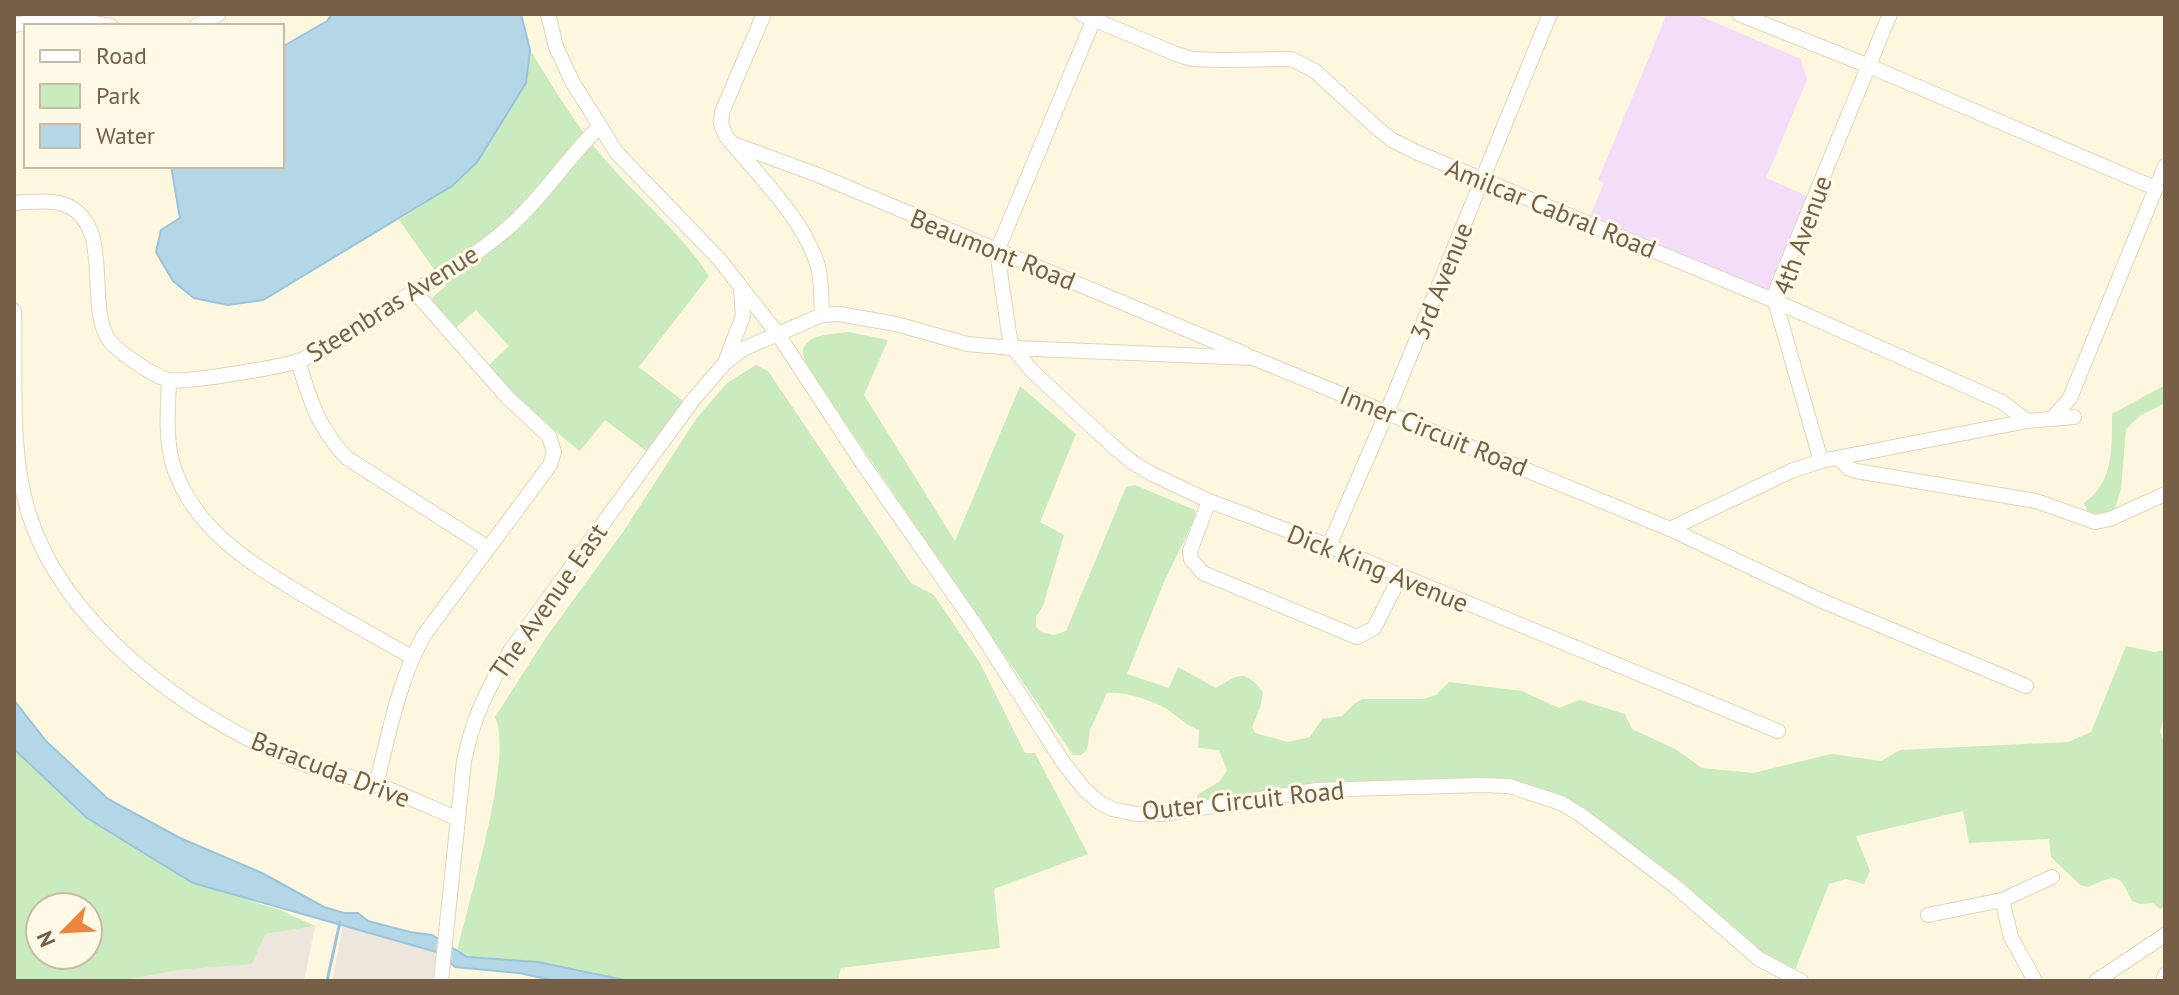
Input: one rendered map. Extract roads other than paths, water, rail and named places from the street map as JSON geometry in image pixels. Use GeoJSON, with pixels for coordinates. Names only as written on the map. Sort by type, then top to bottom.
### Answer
{"type":"FeatureCollection","features":[{"type":"Feature","properties":{"kind":"street"},"geometry":{"type":"LineString","coordinates":[[200,24],[219,14]]}},
{"type":"Feature","properties":{"kind":"street","name":"Outer Circuit Road"},"geometry":{"type":"LineString","coordinates":[[548,14],[556,47],[573,83],[617,153],[719,259],[777,333],[976,626],[1063,762],[1084,789],[1099,802],[1112,809],[1136,814],[1162,814],[1317,790],[1509,786],[1561,803],[1581,815],[1676,887],[1759,959],[1801,981]]}},
{"type":"Feature","properties":{"kind":"street"},"geometry":{"type":"LineString","coordinates":[[764,14],[722,112],[721,124],[731,143],[788,212],[813,252],[819,270],[822,315]]}},
{"type":"Feature","properties":{"kind":"street","name":"3rd Avenue"},"geometry":{"type":"LineString","coordinates":[[1329,546],[1550,14]]}},
{"type":"Feature","properties":{"kind":"street"},"geometry":{"type":"LineString","coordinates":[[1739,14],[2155,188]]}},
{"type":"Feature","properties":{"kind":"street","name":"4th Avenue"},"geometry":{"type":"LineString","coordinates":[[1821,461],[1775,301],[1777,286],[1890,14]]}},
{"type":"Feature","properties":{"kind":"street"},"geometry":{"type":"LineString","coordinates":[[1013,348],[1005,318],[997,251],[1090,16]]}},
{"type":"Feature","properties":{"kind":"street","name":"Amilcar Cabral Road"},"geometry":{"type":"LineString","coordinates":[[1090,16],[1192,59],[1292,59],[1303,63],[1392,140],[1775,301],[2002,402],[2027,421]]}},
{"type":"Feature","properties":{"kind":"street"},"geometry":{"type":"LineString","coordinates":[[14,25],[58,17],[99,24]]}},
{"type":"Feature","properties":{"kind":"street","name":"Steenbras Avenue"},"geometry":{"type":"LineString","coordinates":[[169,380],[298,361],[324,348],[466,259],[512,225],[599,127]]}},
{"type":"Feature","properties":{"kind":"street","name":"Beaumont Road"},"geometry":{"type":"LineString","coordinates":[[731,143],[818,175],[1253,358]]}},
{"type":"Feature","properties":{"kind":"street"},"geometry":{"type":"LineString","coordinates":[[2052,419],[2070,398],[2165,166]]}},
{"type":"Feature","properties":{"kind":"street"},"geometry":{"type":"LineString","coordinates":[[14,203],[54,203],[68,206],[81,216],[90,232],[96,255],[100,318],[104,329],[119,350],[169,380],[167,423],[172,462],[184,492],[208,526],[241,556],[412,657]]}},
{"type":"Feature","properties":{"kind":"street"},"geometry":{"type":"LineString","coordinates":[[724,364],[743,316],[741,288]]}},
{"type":"Feature","properties":{"kind":"street"},"geometry":{"type":"LineString","coordinates":[[376,785],[396,701],[412,657],[424,635],[553,459],[553,444],[549,436],[508,398],[414,291]]}},
{"type":"Feature","properties":{"kind":"street","name":"Baracuda Drive"},"geometry":{"type":"LineString","coordinates":[[14,311],[17,440],[22,485],[39,541],[74,600],[106,635],[152,675],[245,737],[318,769],[376,785],[456,818]]}},
{"type":"Feature","properties":{"kind":"street","name":"Inner Circuit Road"},"geometry":{"type":"LineString","coordinates":[[777,333],[822,315],[860,316],[963,343],[1013,348],[1253,358],[1670,529],[1820,600],[2026,686]]}},
{"type":"Feature","properties":{"kind":"street","name":"The Avenue East"},"geometry":{"type":"LineString","coordinates":[[441,981],[456,818],[471,728],[486,690],[510,651],[693,400],[724,364],[743,349],[777,333]]}},
{"type":"Feature","properties":{"kind":"street","name":"Dick King Avenue"},"geometry":{"type":"LineString","coordinates":[[1013,348],[1033,372],[1132,462],[1209,501],[1329,546],[1778,731]]}},
{"type":"Feature","properties":{"kind":"street"},"geometry":{"type":"LineString","coordinates":[[298,361],[317,418],[330,440],[347,458],[488,548]]}},
{"type":"Feature","properties":{"kind":"street"},"geometry":{"type":"LineString","coordinates":[[1670,529],[1791,471],[1821,461],[2027,421],[2074,417]]}},
{"type":"Feature","properties":{"kind":"street"},"geometry":{"type":"LineString","coordinates":[[1839,458],[1848,468],[1856,471],[2036,501],[2095,522],[2110,519],[2165,494]]}},
{"type":"Feature","properties":{"kind":"street"},"geometry":{"type":"LineString","coordinates":[[1209,501],[1190,551],[1195,566],[1203,573],[1357,637],[1374,628],[1400,577]]}},
{"type":"Feature","properties":{"kind":"street"},"geometry":{"type":"LineString","coordinates":[[1928,915],[2002,900],[2052,877]]}},
{"type":"Feature","properties":{"kind":"street"},"geometry":{"type":"LineString","coordinates":[[2002,900],[2011,937],[2035,981]]}},
{"type":"Feature","properties":{"kind":"street"},"geometry":{"type":"LineString","coordinates":[[2096,981],[2165,935]]}},
{"type":"Feature","properties":{"kind":"street"},"geometry":{"type":"LineString","coordinates":[[2163,981],[2165,975]]}},
{"type":"Feature","properties":{"kind":"water"},"geometry":{"type":"Polygon","coordinates":[[[332,14],[521,14],[530,50],[526,83],[477,162],[452,186],[263,300],[228,305],[194,298],[173,281],[156,252],[161,230],[180,218],[171,168],[284,168],[284,46],[327,21],[332,14]]]}},
{"type":"Feature","properties":{"kind":"water"},"geometry":{"type":"Polygon","coordinates":[[[14,700],[46,741],[108,799],[180,838],[262,873],[324,907],[344,913],[358,913],[368,921],[432,935],[467,957],[538,962],[629,981],[556,981],[519,973],[455,967],[440,953],[193,883],[87,818],[14,749],[14,700]]]}},
{"type":"Feature","properties":{"kind":"waterway"},"geometry":{"type":"LineString","coordinates":[[327,981],[340,922]]}}]}
